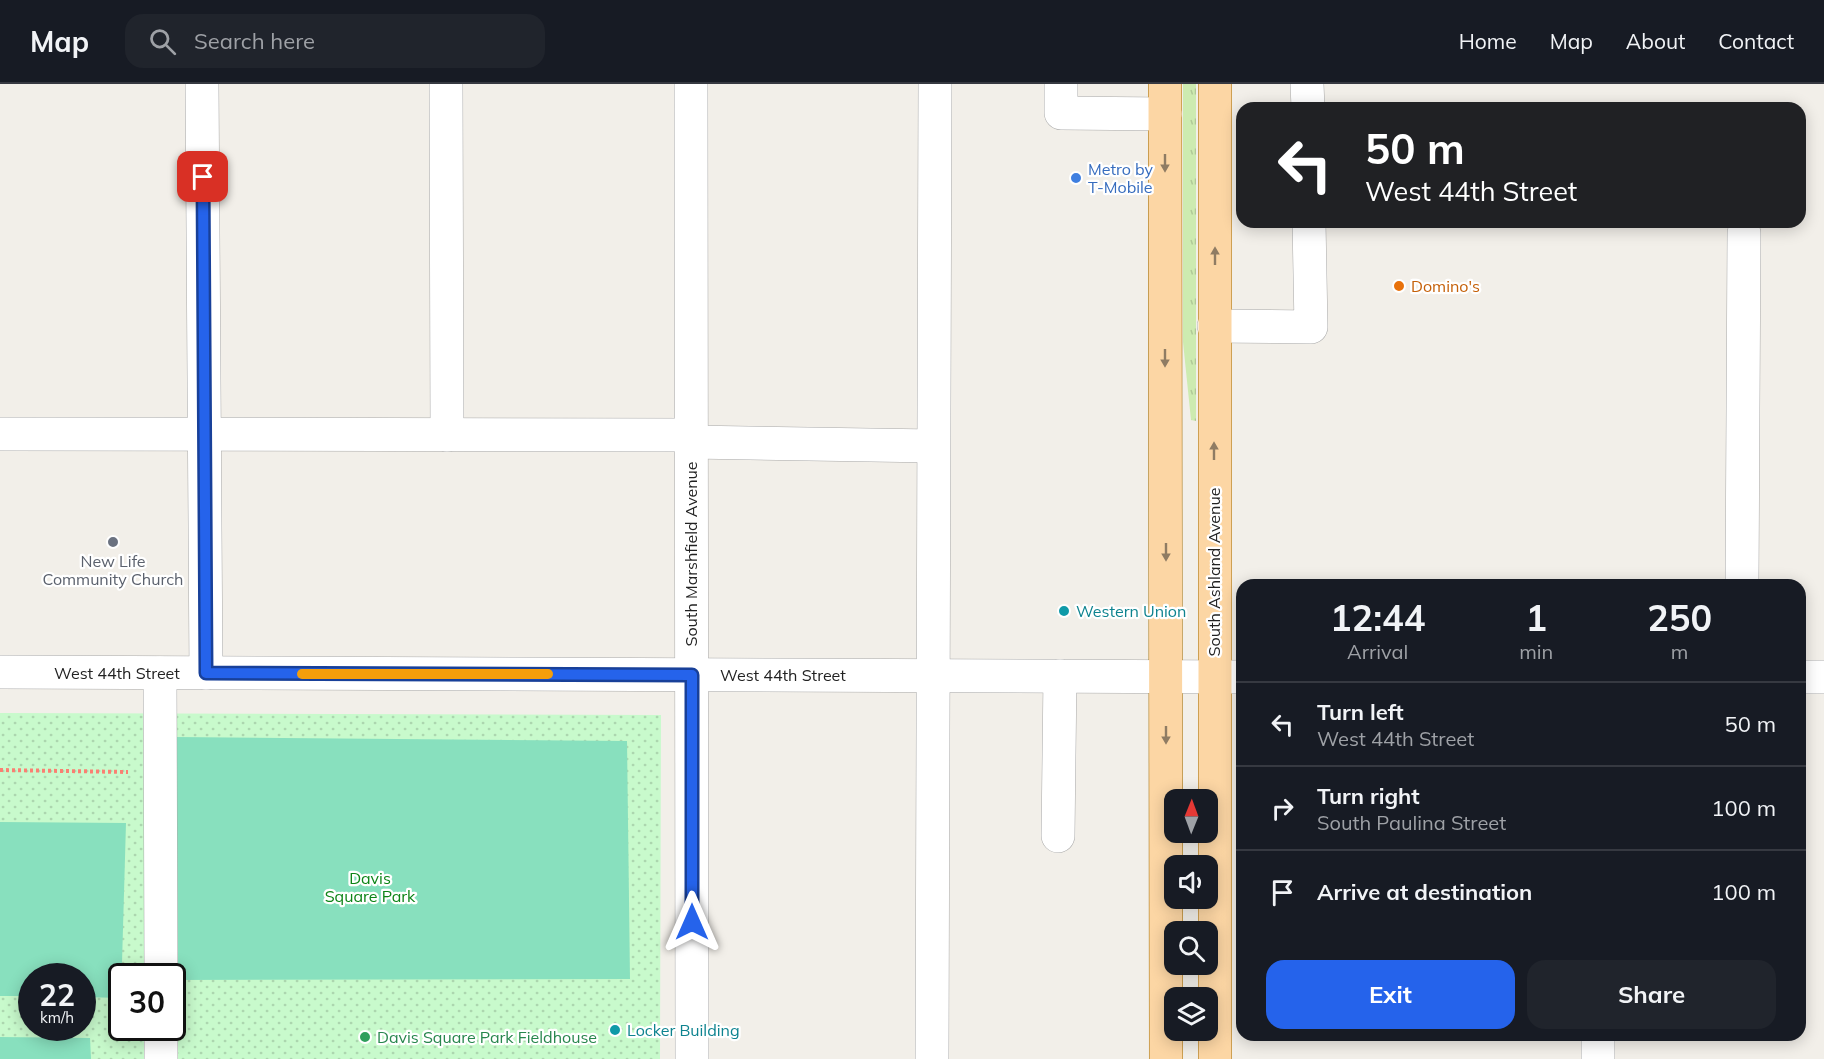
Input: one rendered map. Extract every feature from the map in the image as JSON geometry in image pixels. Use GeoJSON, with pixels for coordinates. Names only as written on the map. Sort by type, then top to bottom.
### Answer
{"type":"FeatureCollection","features":[{"type":"Feature","properties":{"kind":"main road","name":"South Ashland Avenue"},"geometry":{"type":"LineString","coordinates":[[1215,84],[1214,326],[1228,677],[1215,1059]]}},
{"type":"Feature","properties":{"kind":"main road"},"geometry":{"type":"LineString","coordinates":[[1165,99],[1166,1059]]}},
{"type":"Feature","properties":{"kind":"street"},"geometry":{"type":"LineString","coordinates":[[202,84],[206,673]]}},
{"type":"Feature","properties":{"kind":"street"},"geometry":{"type":"LineString","coordinates":[[446,84],[447,435]]}},
{"type":"Feature","properties":{"kind":"street","name":"South Marshfield Avenue"},"geometry":{"type":"LineString","coordinates":[[691,84],[692,1059]]}},
{"type":"Feature","properties":{"kind":"street"},"geometry":{"type":"LineString","coordinates":[[932,1059],[935,84]]}},
{"type":"Feature","properties":{"kind":"street"},"geometry":{"type":"LineString","coordinates":[[1061,84],[1061,113],[1165,99]]}},
{"type":"Feature","properties":{"kind":"street"},"geometry":{"type":"LineString","coordinates":[[1307,84],[1308,102]]}},
{"type":"Feature","properties":{"kind":"street"},"geometry":{"type":"LineString","coordinates":[[1214,326],[1311,327],[1309,228]]}},
{"type":"Feature","properties":{"kind":"street"},"geometry":{"type":"LineString","coordinates":[[1742,579],[1744,233]]}},
{"type":"Feature","properties":{"kind":"street"},"geometry":{"type":"LineString","coordinates":[[0,434],[691,438],[933,446]]}},
{"type":"Feature","properties":{"kind":"street","name":"West 44th Street"},"geometry":{"type":"LineString","coordinates":[[0,672],[1228,677]]}},
{"type":"Feature","properties":{"kind":"street"},"geometry":{"type":"LineString","coordinates":[[160,673],[161,963]]}},
{"type":"Feature","properties":{"kind":"street"},"geometry":{"type":"LineString","coordinates":[[1058,836],[1060,676]]}},
{"type":"Feature","properties":{"kind":"street"},"geometry":{"type":"LineString","coordinates":[[1806,677],[1824,677]]}},
{"type":"Feature","properties":{"kind":"street"},"geometry":{"type":"LineString","coordinates":[[161,1041],[161,1059]]}},
{"type":"Feature","properties":{"kind":"street"},"geometry":{"type":"LineString","coordinates":[[1598,1041],[1599,1059]]}},
{"type":"Feature","properties":{"kind":"path"},"geometry":{"type":"LineString","coordinates":[[0,770],[161,773]]}},
{"type":"Feature","properties":{"kind":"green space"},"geometry":{"type":"Polygon","coordinates":[[[1183,84],[1196,84],[1196,421],[1191,420],[1183,342],[1183,84]]]}},
{"type":"Feature","properties":{"kind":"green space","name":"Davis Square Park"},"geometry":{"type":"Polygon","coordinates":[[[0,713],[661,715],[660,1059],[0,1059],[0,713]]]}},
{"type":"Feature","properties":{"kind":"green space"},"geometry":{"type":"Polygon","coordinates":[[[175,737],[627,741],[630,979],[186,980],[186,963],[174,963],[175,737]]]}},
{"type":"Feature","properties":{"kind":"green space"},"geometry":{"type":"Polygon","coordinates":[[[0,822],[126,823],[122,963],[108,963],[108,998],[96,997],[96,963],[18,963],[18,996],[0,996],[0,822]]]}},
{"type":"Feature","properties":{"kind":"green space"},"geometry":{"type":"Polygon","coordinates":[[[0,1037],[18,1037],[18,1041],[90,1041],[91,1059],[0,1059],[0,1037]]]}},
{"type":"Feature","properties":{"kind":"slow traffic"},"geometry":{"type":"LineString","coordinates":[[302,674],[548,674]]}},
{"type":"Feature","properties":{"kind":"place","name":"Metro by T-Mobile"},"geometry":{"type":"Point","coordinates":[1076,178]}},
{"type":"Feature","properties":{"kind":"place","name":"Domino's"},"geometry":{"type":"Point","coordinates":[1399,286]}},
{"type":"Feature","properties":{"kind":"place","name":"New Life Community Church"},"geometry":{"type":"Point","coordinates":[113,542]}},
{"type":"Feature","properties":{"kind":"place","name":"Western Union"},"geometry":{"type":"Point","coordinates":[1064,611]}},
{"type":"Feature","properties":{"kind":"place","name":"Locker Building"},"geometry":{"type":"Point","coordinates":[615,1030]}},
{"type":"Feature","properties":{"kind":"place","name":"Davis Square Park Fieldhouse"},"geometry":{"type":"Point","coordinates":[365,1037]}},
{"type":"Feature","properties":{"kind":"route"},"geometry":{"type":"LineString","coordinates":[[203,177],[206,673],[692,675],[692,922]]}}]}
